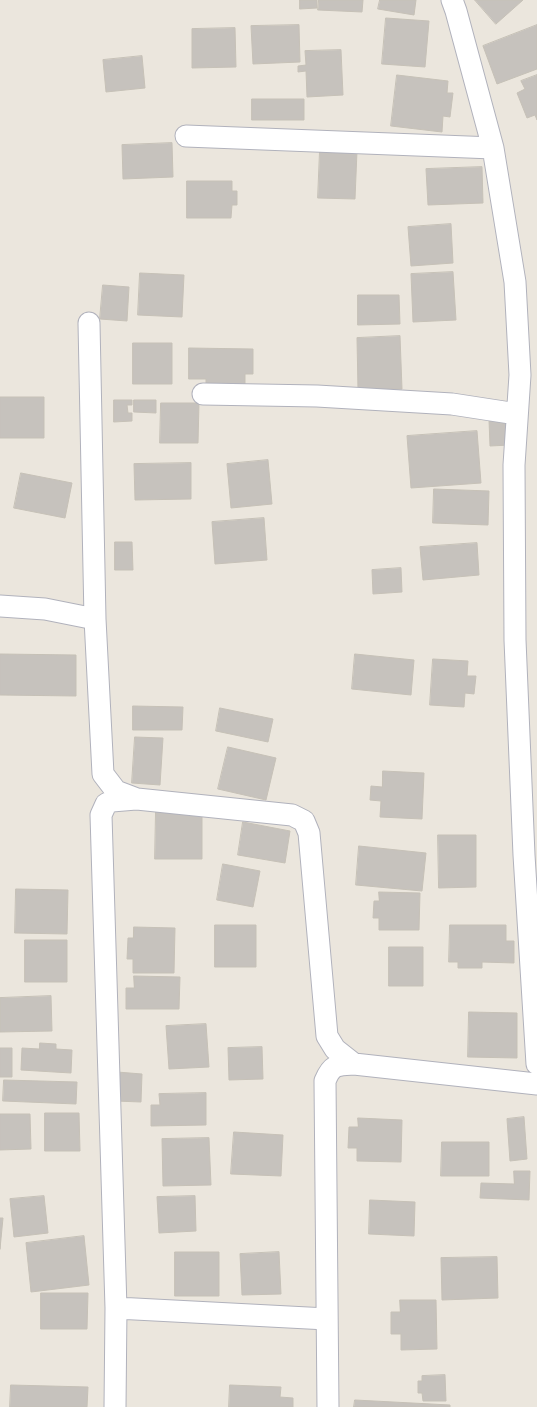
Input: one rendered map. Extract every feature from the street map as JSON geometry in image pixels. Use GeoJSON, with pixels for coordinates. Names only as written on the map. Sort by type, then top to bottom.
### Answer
{"type":"FeatureCollection","features":[{"type":"Feature","properties":{"kind":"street"},"geometry":{"type":"LineString","coordinates":[[452,0],[492,148],[515,282],[520,375],[513,487],[515,640],[524,855],[537,1064]]}},
{"type":"Feature","properties":{"kind":"street"},"geometry":{"type":"LineString","coordinates":[[186,136],[492,148]]}},
{"type":"Feature","properties":{"kind":"street"},"geometry":{"type":"LineString","coordinates":[[89,323],[95,619],[103,774],[116,791],[137,799]]}},
{"type":"Feature","properties":{"kind":"street"},"geometry":{"type":"LineString","coordinates":[[203,394],[318,396],[452,404],[517,414]]}},
{"type":"Feature","properties":{"kind":"street"},"geometry":{"type":"LineString","coordinates":[[0,606],[45,609],[95,619]]}},
{"type":"Feature","properties":{"kind":"street"},"geometry":{"type":"LineString","coordinates":[[115,1407],[116,1308],[102,816],[106,804],[112,801],[137,799],[292,815],[304,821],[309,833],[327,1036],[335,1049],[354,1064]]}},
{"type":"Feature","properties":{"kind":"street"},"geometry":{"type":"LineString","coordinates":[[328,1407],[325,1081],[329,1071],[337,1065],[354,1064],[537,1084]]}},
{"type":"Feature","properties":{"kind":"street"},"geometry":{"type":"LineString","coordinates":[[116,1308],[327,1319]]}},
{"type":"Feature","properties":{"kind":"building"},"geometry":{"type":"Polygon","coordinates":[[[300,0],[317,0],[317,8],[300,9],[300,0]]]}},
{"type":"Feature","properties":{"kind":"building"},"geometry":{"type":"Polygon","coordinates":[[[319,0],[363,0],[362,12],[318,10],[319,0]]]}},
{"type":"Feature","properties":{"kind":"building"},"geometry":{"type":"Polygon","coordinates":[[[380,0],[416,0],[414,15],[378,9],[380,0]]]}},
{"type":"Feature","properties":{"kind":"building"},"geometry":{"type":"Polygon","coordinates":[[[475,0],[523,0],[496,24],[475,0]]]}},
{"type":"Feature","properties":{"kind":"building"},"geometry":{"type":"Polygon","coordinates":[[[386,18],[429,21],[425,67],[382,64],[386,18]]]}},
{"type":"Feature","properties":{"kind":"building"},"geometry":{"type":"Polygon","coordinates":[[[299,25],[300,62],[253,64],[251,26],[299,25]]]}},
{"type":"Feature","properties":{"kind":"building"},"geometry":{"type":"Polygon","coordinates":[[[537,25],[537,69],[497,84],[483,46],[537,25]]]}},
{"type":"Feature","properties":{"kind":"building"},"geometry":{"type":"Polygon","coordinates":[[[235,28],[236,67],[192,68],[192,29],[235,28]]]}},
{"type":"Feature","properties":{"kind":"building"},"geometry":{"type":"Polygon","coordinates":[[[341,50],[343,95],[307,97],[306,71],[298,72],[298,66],[306,65],[305,51],[341,50]]]}},
{"type":"Feature","properties":{"kind":"building"},"geometry":{"type":"Polygon","coordinates":[[[142,56],[145,88],[106,92],[103,60],[142,56]]]}},
{"type":"Feature","properties":{"kind":"building"},"geometry":{"type":"Polygon","coordinates":[[[397,75],[448,81],[447,93],[453,93],[450,117],[443,116],[442,132],[391,126],[397,75]]]}},
{"type":"Feature","properties":{"kind":"building"},"geometry":{"type":"Polygon","coordinates":[[[537,75],[537,120],[535,115],[527,118],[517,93],[525,89],[521,81],[537,75]]]}},
{"type":"Feature","properties":{"kind":"building"},"geometry":{"type":"Polygon","coordinates":[[[252,99],[304,99],[304,120],[252,120],[252,99]]]}},
{"type":"Feature","properties":{"kind":"building"},"geometry":{"type":"Polygon","coordinates":[[[172,143],[173,177],[123,179],[122,145],[172,143]]]}},
{"type":"Feature","properties":{"kind":"building"},"geometry":{"type":"Polygon","coordinates":[[[320,150],[357,151],[355,199],[318,198],[320,150]]]}},
{"type":"Feature","properties":{"kind":"building"},"geometry":{"type":"Polygon","coordinates":[[[482,167],[483,203],[428,205],[426,169],[482,167]]]}},
{"type":"Feature","properties":{"kind":"building"},"geometry":{"type":"Polygon","coordinates":[[[187,181],[232,181],[232,191],[237,191],[237,205],[232,205],[231,218],[187,218],[187,181]]]}},
{"type":"Feature","properties":{"kind":"building"},"geometry":{"type":"Polygon","coordinates":[[[451,224],[453,263],[411,266],[408,227],[451,224]]]}},
{"type":"Feature","properties":{"kind":"building"},"geometry":{"type":"Polygon","coordinates":[[[453,272],[456,320],[413,322],[411,274],[453,272]]]}},
{"type":"Feature","properties":{"kind":"building"},"geometry":{"type":"Polygon","coordinates":[[[140,273],[184,275],[182,317],[138,315],[140,273]]]}},
{"type":"Feature","properties":{"kind":"building"},"geometry":{"type":"Polygon","coordinates":[[[103,285],[129,287],[127,321],[100,319],[103,285]]]}},
{"type":"Feature","properties":{"kind":"building"},"geometry":{"type":"Polygon","coordinates":[[[358,295],[399,295],[400,324],[358,325],[358,295]]]}},
{"type":"Feature","properties":{"kind":"building"},"geometry":{"type":"Polygon","coordinates":[[[400,336],[402,389],[358,390],[357,338],[400,336]]]}},
{"type":"Feature","properties":{"kind":"building"},"geometry":{"type":"Polygon","coordinates":[[[133,343],[172,343],[172,384],[133,384],[133,343]]]}},
{"type":"Feature","properties":{"kind":"building"},"geometry":{"type":"Polygon","coordinates":[[[189,348],[253,349],[253,374],[245,374],[245,385],[226,390],[226,384],[206,383],[206,379],[189,379],[189,348]]]}},
{"type":"Feature","properties":{"kind":"building"},"geometry":{"type":"Polygon","coordinates":[[[0,397],[44,397],[44,438],[0,438],[0,397]]]}},
{"type":"Feature","properties":{"kind":"building"},"geometry":{"type":"Polygon","coordinates":[[[114,400],[132,400],[132,405],[127,405],[128,413],[132,413],[132,421],[114,422],[114,400]]]}},
{"type":"Feature","properties":{"kind":"building"},"geometry":{"type":"Polygon","coordinates":[[[134,400],[156,400],[156,413],[134,412],[134,400]]]}},
{"type":"Feature","properties":{"kind":"building"},"geometry":{"type":"Polygon","coordinates":[[[161,403],[199,403],[198,443],[160,443],[161,403]]]}},
{"type":"Feature","properties":{"kind":"building"},"geometry":{"type":"Polygon","coordinates":[[[509,419],[510,445],[490,446],[489,420],[509,419]]]}},
{"type":"Feature","properties":{"kind":"building"},"geometry":{"type":"Polygon","coordinates":[[[477,431],[481,483],[411,488],[407,436],[477,431]]]}},
{"type":"Feature","properties":{"kind":"building"},"geometry":{"type":"Polygon","coordinates":[[[268,460],[272,504],[231,508],[227,464],[268,460]]]}},
{"type":"Feature","properties":{"kind":"building"},"geometry":{"type":"Polygon","coordinates":[[[191,463],[191,499],[135,500],[134,464],[191,463]]]}},
{"type":"Feature","properties":{"kind":"building"},"geometry":{"type":"Polygon","coordinates":[[[21,473],[72,483],[65,518],[14,508],[21,473]]]}},
{"type":"Feature","properties":{"kind":"building"},"geometry":{"type":"Polygon","coordinates":[[[434,489],[489,491],[488,525],[433,523],[434,489]]]}},
{"type":"Feature","properties":{"kind":"building"},"geometry":{"type":"Polygon","coordinates":[[[264,518],[267,560],[215,564],[212,522],[264,518]]]}},
{"type":"Feature","properties":{"kind":"building"},"geometry":{"type":"Polygon","coordinates":[[[115,542],[132,542],[133,570],[115,570],[115,542]]]}},
{"type":"Feature","properties":{"kind":"building"},"geometry":{"type":"Polygon","coordinates":[[[477,543],[479,575],[423,580],[420,547],[477,543]]]}},
{"type":"Feature","properties":{"kind":"building"},"geometry":{"type":"Polygon","coordinates":[[[401,568],[402,592],[373,594],[372,570],[401,568]]]}},
{"type":"Feature","properties":{"kind":"building"},"geometry":{"type":"Polygon","coordinates":[[[0,654],[76,655],[76,696],[0,695],[0,654]]]}},
{"type":"Feature","properties":{"kind":"building"},"geometry":{"type":"Polygon","coordinates":[[[355,654],[414,660],[411,695],[352,689],[355,654]]]}},
{"type":"Feature","properties":{"kind":"building"},"geometry":{"type":"Polygon","coordinates":[[[433,659],[468,661],[467,676],[476,676],[474,694],[465,693],[464,707],[430,705],[433,659]]]}},
{"type":"Feature","properties":{"kind":"building"},"geometry":{"type":"Polygon","coordinates":[[[133,706],[183,707],[182,730],[133,730],[133,706]]]}},
{"type":"Feature","properties":{"kind":"building"},"geometry":{"type":"Polygon","coordinates":[[[220,708],[273,719],[268,742],[216,731],[220,708]]]}},
{"type":"Feature","properties":{"kind":"building"},"geometry":{"type":"Polygon","coordinates":[[[135,737],[163,738],[160,785],[132,783],[135,737]]]}},
{"type":"Feature","properties":{"kind":"building"},"geometry":{"type":"Polygon","coordinates":[[[228,747],[276,758],[266,800],[218,789],[228,747]]]}},
{"type":"Feature","properties":{"kind":"building"},"geometry":{"type":"Polygon","coordinates":[[[383,771],[424,773],[422,819],[380,817],[381,801],[370,800],[371,786],[382,787],[383,771]]]}},
{"type":"Feature","properties":{"kind":"building"},"geometry":{"type":"Polygon","coordinates":[[[156,809],[202,810],[202,859],[155,859],[156,809]]]}},
{"type":"Feature","properties":{"kind":"building"},"geometry":{"type":"Polygon","coordinates":[[[243,822],[290,831],[285,863],[238,855],[243,822]]]}},
{"type":"Feature","properties":{"kind":"building"},"geometry":{"type":"Polygon","coordinates":[[[438,835],[476,835],[476,887],[439,888],[438,835]]]}},
{"type":"Feature","properties":{"kind":"building"},"geometry":{"type":"Polygon","coordinates":[[[359,846],[426,853],[422,891],[356,885],[359,846]]]}},
{"type":"Feature","properties":{"kind":"building"},"geometry":{"type":"Polygon","coordinates":[[[223,864],[260,871],[253,907],[217,900],[223,864]]]}},
{"type":"Feature","properties":{"kind":"building"},"geometry":{"type":"Polygon","coordinates":[[[16,889],[68,890],[67,934],[15,933],[16,889]]]}},
{"type":"Feature","properties":{"kind":"building"},"geometry":{"type":"Polygon","coordinates":[[[379,892],[420,893],[419,930],[379,930],[379,918],[373,918],[374,901],[379,901],[379,892]]]}},
{"type":"Feature","properties":{"kind":"building"},"geometry":{"type":"Polygon","coordinates":[[[215,925],[256,925],[256,967],[215,967],[215,925]]]}},
{"type":"Feature","properties":{"kind":"building"},"geometry":{"type":"Polygon","coordinates":[[[450,925],[506,925],[506,941],[514,941],[514,963],[482,962],[482,968],[458,968],[458,962],[449,962],[450,925]]]}},
{"type":"Feature","properties":{"kind":"building"},"geometry":{"type":"Polygon","coordinates":[[[134,927],[175,928],[174,973],[133,973],[133,959],[127,959],[128,938],[133,938],[134,927]]]}},
{"type":"Feature","properties":{"kind":"building"},"geometry":{"type":"Polygon","coordinates":[[[25,940],[67,940],[67,982],[25,982],[25,940]]]}},
{"type":"Feature","properties":{"kind":"building"},"geometry":{"type":"Polygon","coordinates":[[[389,947],[423,947],[423,986],[389,986],[389,947]]]}},
{"type":"Feature","properties":{"kind":"building"},"geometry":{"type":"Polygon","coordinates":[[[134,976],[180,977],[179,1009],[126,1009],[126,988],[134,988],[134,976]]]}},
{"type":"Feature","properties":{"kind":"building"},"geometry":{"type":"Polygon","coordinates":[[[51,996],[52,1031],[0,1032],[0,998],[51,996]]]}},
{"type":"Feature","properties":{"kind":"building"},"geometry":{"type":"Polygon","coordinates":[[[469,1012],[517,1013],[517,1058],[468,1057],[469,1012]]]}},
{"type":"Feature","properties":{"kind":"building"},"geometry":{"type":"Polygon","coordinates":[[[206,1024],[209,1067],[169,1069],[166,1026],[206,1024]]]}},
{"type":"Feature","properties":{"kind":"building"},"geometry":{"type":"Polygon","coordinates":[[[40,1043],[56,1044],[56,1049],[72,1050],[71,1073],[21,1070],[22,1048],[39,1049],[40,1043]]]}},
{"type":"Feature","properties":{"kind":"building"},"geometry":{"type":"Polygon","coordinates":[[[262,1047],[263,1079],[229,1080],[228,1048],[262,1047]]]}},
{"type":"Feature","properties":{"kind":"building"},"geometry":{"type":"Polygon","coordinates":[[[0,1048],[12,1048],[12,1077],[0,1077],[0,1048]]]}},
{"type":"Feature","properties":{"kind":"building"},"geometry":{"type":"Polygon","coordinates":[[[117,1072],[142,1074],[141,1102],[115,1101],[117,1072]]]}},
{"type":"Feature","properties":{"kind":"building"},"geometry":{"type":"Polygon","coordinates":[[[4,1080],[77,1082],[76,1104],[3,1101],[4,1080]]]}},
{"type":"Feature","properties":{"kind":"building"},"geometry":{"type":"Polygon","coordinates":[[[206,1093],[206,1125],[151,1126],[151,1105],[160,1105],[159,1094],[206,1093]]]}},
{"type":"Feature","properties":{"kind":"building"},"geometry":{"type":"Polygon","coordinates":[[[45,1113],[79,1113],[80,1151],[45,1151],[45,1113]]]}},
{"type":"Feature","properties":{"kind":"building"},"geometry":{"type":"Polygon","coordinates":[[[0,1114],[30,1114],[31,1149],[0,1150],[0,1114]]]}},
{"type":"Feature","properties":{"kind":"building"},"geometry":{"type":"Polygon","coordinates":[[[524,1117],[527,1159],[510,1161],[507,1119],[524,1117]]]}},
{"type":"Feature","properties":{"kind":"building"},"geometry":{"type":"Polygon","coordinates":[[[358,1118],[402,1120],[401,1162],[357,1161],[357,1148],[348,1148],[349,1127],[358,1127],[358,1118]]]}},
{"type":"Feature","properties":{"kind":"building"},"geometry":{"type":"Polygon","coordinates":[[[234,1132],[283,1135],[281,1176],[231,1174],[234,1132]]]}},
{"type":"Feature","properties":{"kind":"building"},"geometry":{"type":"Polygon","coordinates":[[[209,1138],[211,1185],[163,1186],[162,1139],[209,1138]]]}},
{"type":"Feature","properties":{"kind":"building"},"geometry":{"type":"Polygon","coordinates":[[[442,1142],[489,1142],[489,1176],[441,1176],[442,1142]]]}},
{"type":"Feature","properties":{"kind":"building"},"geometry":{"type":"Polygon","coordinates":[[[514,1171],[530,1171],[529,1200],[480,1198],[481,1183],[514,1184],[514,1171]]]}},
{"type":"Feature","properties":{"kind":"building"},"geometry":{"type":"Polygon","coordinates":[[[44,1196],[48,1233],[14,1237],[10,1199],[44,1196]]]}},
{"type":"Feature","properties":{"kind":"building"},"geometry":{"type":"Polygon","coordinates":[[[195,1196],[196,1231],[159,1233],[157,1197],[195,1196]]]}},
{"type":"Feature","properties":{"kind":"building"},"geometry":{"type":"Polygon","coordinates":[[[370,1200],[415,1202],[414,1236],[369,1234],[370,1200]]]}},
{"type":"Feature","properties":{"kind":"building"},"geometry":{"type":"Polygon","coordinates":[[[0,1218],[3,1218],[0,1249],[0,1218]]]}},
{"type":"Feature","properties":{"kind":"building"},"geometry":{"type":"Polygon","coordinates":[[[84,1236],[89,1285],[31,1292],[26,1243],[84,1236]]]}},
{"type":"Feature","properties":{"kind":"building"},"geometry":{"type":"Polygon","coordinates":[[[175,1252],[219,1252],[219,1296],[175,1296],[175,1252]]]}},
{"type":"Feature","properties":{"kind":"building"},"geometry":{"type":"Polygon","coordinates":[[[279,1252],[281,1294],[242,1295],[240,1254],[279,1252]]]}},
{"type":"Feature","properties":{"kind":"building"},"geometry":{"type":"Polygon","coordinates":[[[497,1257],[498,1298],[442,1300],[441,1258],[497,1257]]]}},
{"type":"Feature","properties":{"kind":"building"},"geometry":{"type":"Polygon","coordinates":[[[41,1293],[88,1293],[87,1329],[41,1329],[41,1293]]]}},
{"type":"Feature","properties":{"kind":"building"},"geometry":{"type":"Polygon","coordinates":[[[400,1300],[436,1300],[437,1349],[401,1350],[401,1334],[391,1334],[391,1312],[400,1312],[400,1300]]]}},
{"type":"Feature","properties":{"kind":"building"},"geometry":{"type":"Polygon","coordinates":[[[445,1375],[446,1401],[423,1401],[422,1393],[418,1393],[418,1381],[422,1381],[422,1376],[445,1375]]]}},
{"type":"Feature","properties":{"kind":"building"},"geometry":{"type":"Polygon","coordinates":[[[11,1385],[88,1387],[87,1407],[10,1407],[11,1385]]]}},
{"type":"Feature","properties":{"kind":"building"},"geometry":{"type":"Polygon","coordinates":[[[230,1385],[281,1387],[280,1397],[293,1398],[293,1407],[229,1407],[230,1385]]]}},
{"type":"Feature","properties":{"kind":"building"},"geometry":{"type":"Polygon","coordinates":[[[355,1400],[450,1405],[450,1407],[354,1407],[355,1400]]]}}]}
